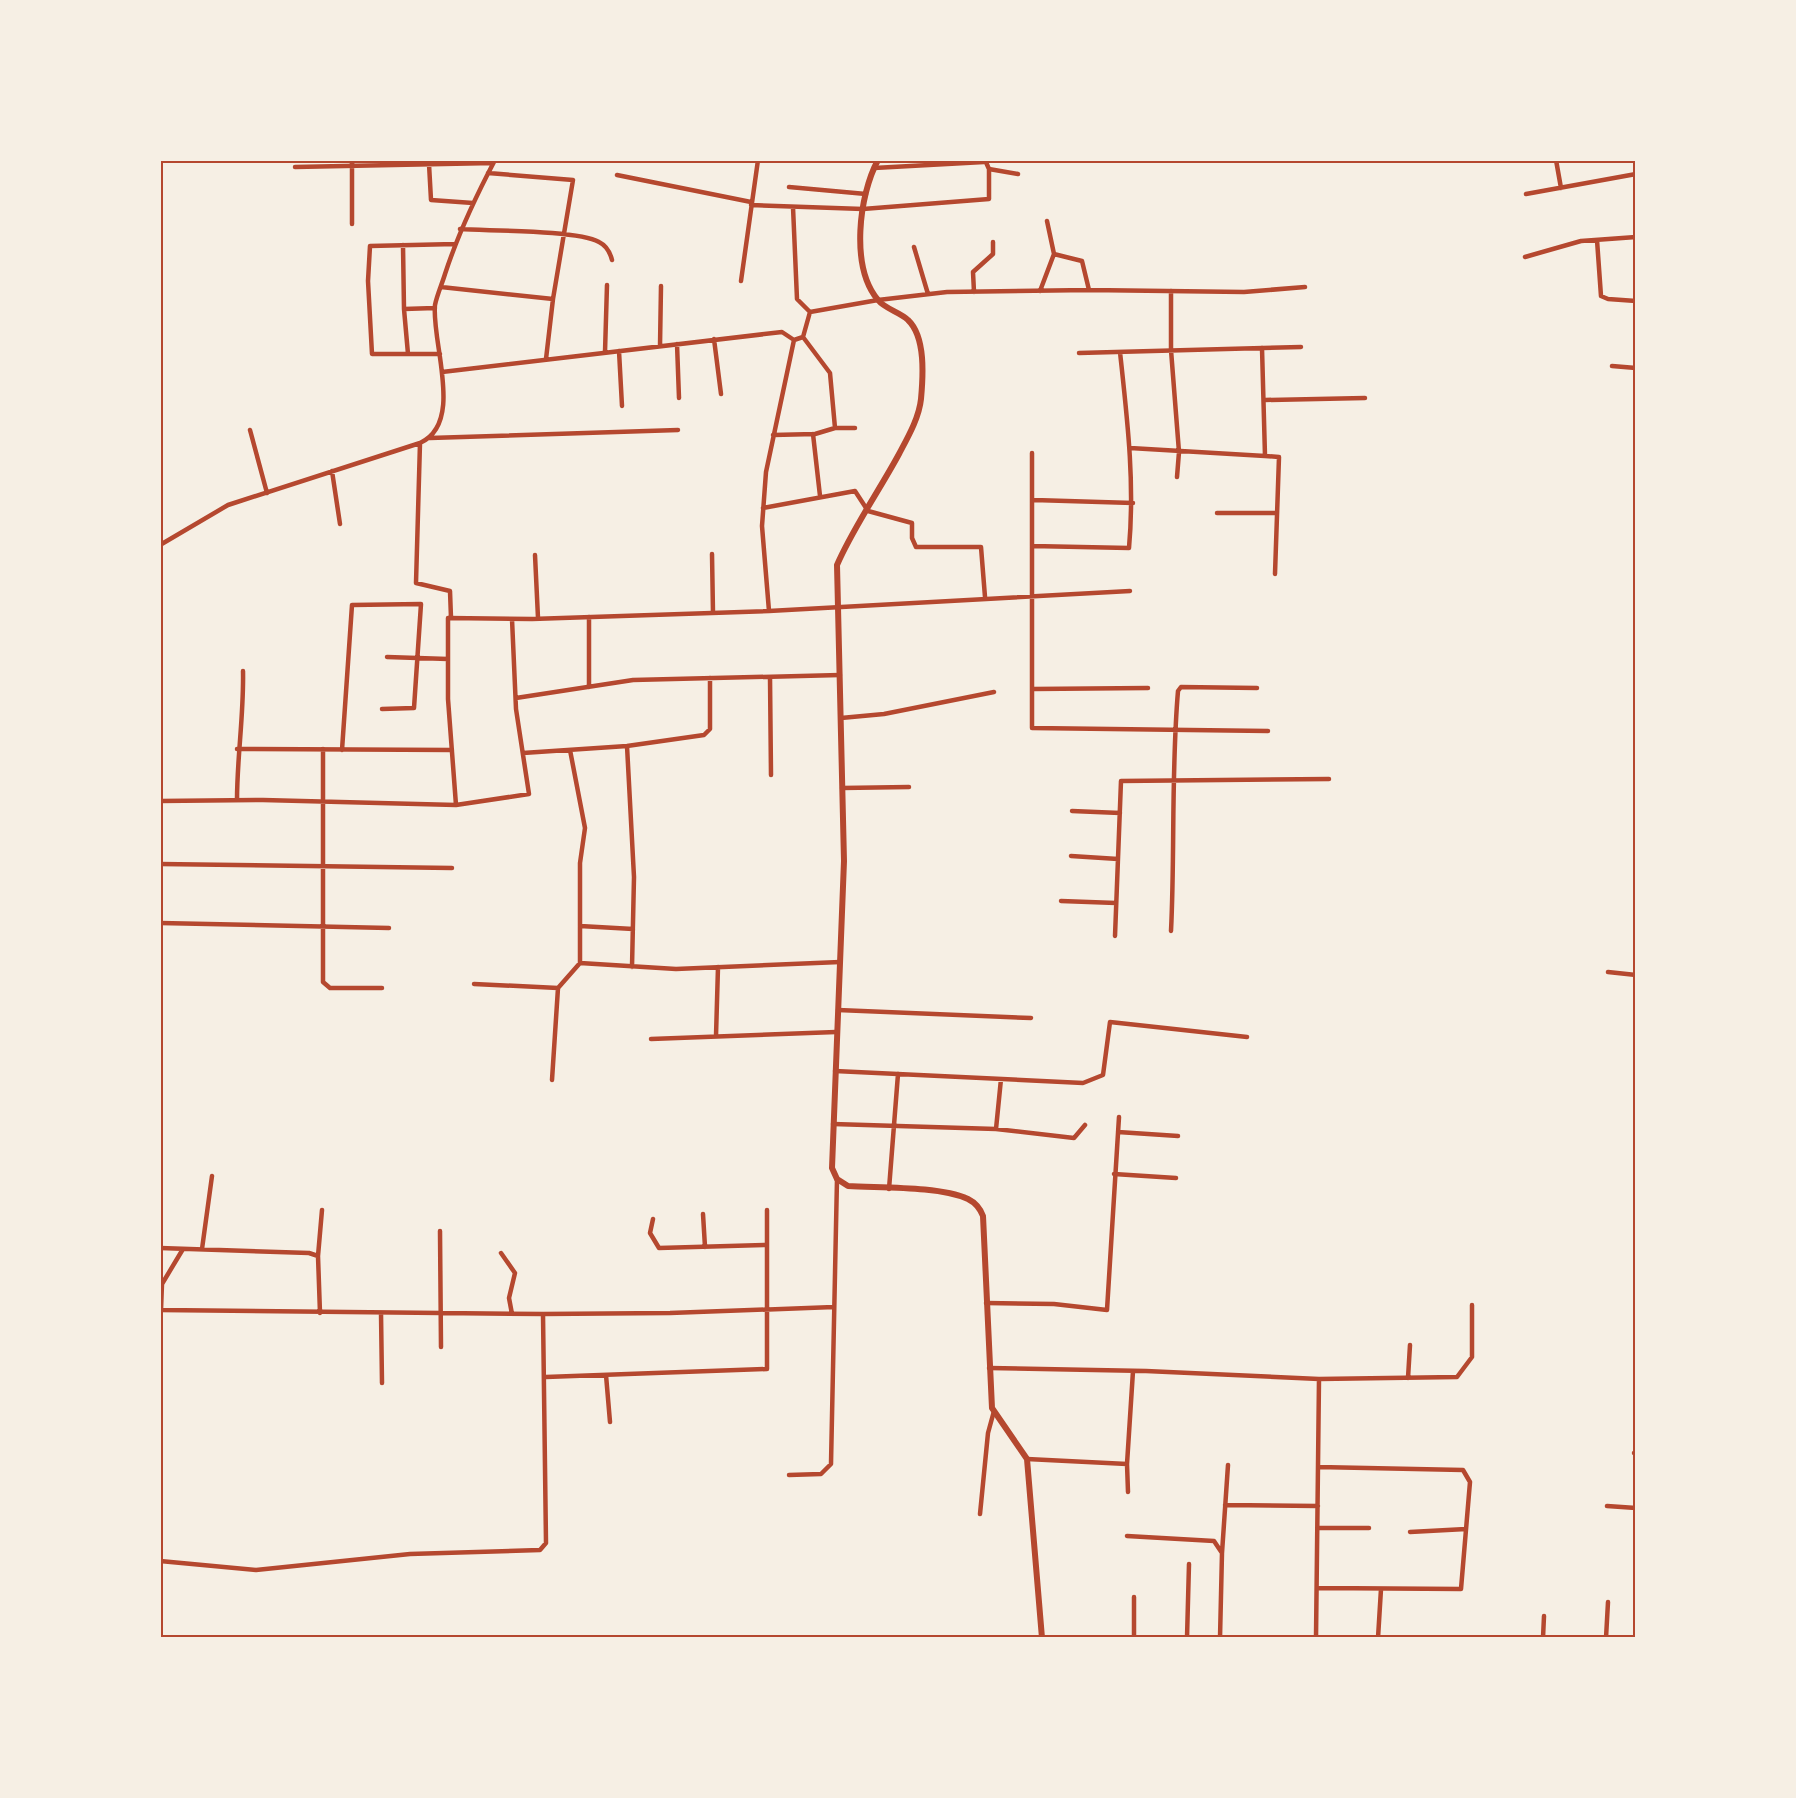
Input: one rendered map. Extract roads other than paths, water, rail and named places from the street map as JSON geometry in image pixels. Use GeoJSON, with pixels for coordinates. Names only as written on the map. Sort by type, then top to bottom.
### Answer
{"type":"FeatureCollection","features":[{"type":"Feature","properties":{"kind":"street"},"geometry":{"type":"LineString","coordinates":[[741,281],[758,160]]}},
{"type":"Feature","properties":{"kind":"street"},"geometry":{"type":"LineString","coordinates":[[789,1475],[821,1474],[831,1464],[837,1179],[832,1168],[844,861],[837,566],[848,540],[868,511],[912,428],[921,400],[920,343],[909,321],[878,300],[862,264],[860,222],[862,209],[878,160]]}},
{"type":"Feature","properties":{"kind":"street"},"geometry":{"type":"LineString","coordinates":[[1556,160],[1561,188]]}},
{"type":"Feature","properties":{"kind":"street"},"geometry":{"type":"LineString","coordinates":[[617,175],[751,204],[793,207],[862,209],[989,199],[989,169],[984,161],[874,168]]}},
{"type":"Feature","properties":{"kind":"street"},"geometry":{"type":"LineString","coordinates":[[295,167],[352,163],[494,162]]}},
{"type":"Feature","properties":{"kind":"street"},"geometry":{"type":"LineString","coordinates":[[430,438],[438,425],[442,408],[441,354],[435,308],[460,229],[494,162]]}},
{"type":"Feature","properties":{"kind":"street"},"geometry":{"type":"LineString","coordinates":[[352,163],[352,224]]}},
{"type":"Feature","properties":{"kind":"street"},"geometry":{"type":"LineString","coordinates":[[429,164],[431,200],[473,203]]}},
{"type":"Feature","properties":{"kind":"street"},"geometry":{"type":"LineString","coordinates":[[989,169],[1018,174]]}},
{"type":"Feature","properties":{"kind":"street"},"geometry":{"type":"LineString","coordinates":[[488,173],[573,180],[553,299],[546,360]]}},
{"type":"Feature","properties":{"kind":"street"},"geometry":{"type":"LineString","coordinates":[[1526,194],[1635,174]]}},
{"type":"Feature","properties":{"kind":"street"},"geometry":{"type":"LineString","coordinates":[[789,187],[866,194]]}},
{"type":"Feature","properties":{"kind":"street"},"geometry":{"type":"LineString","coordinates":[[793,207],[797,299],[810,312]]}},
{"type":"Feature","properties":{"kind":"street"},"geometry":{"type":"LineString","coordinates":[[1040,291],[1054,254],[1047,221]]}},
{"type":"Feature","properties":{"kind":"street"},"geometry":{"type":"LineString","coordinates":[[460,229],[563,235],[598,241],[609,250],[612,260]]}},
{"type":"Feature","properties":{"kind":"street"},"geometry":{"type":"LineString","coordinates":[[1525,257],[1581,241],[1635,237]]}},
{"type":"Feature","properties":{"kind":"street"},"geometry":{"type":"LineString","coordinates":[[1597,240],[1601,296],[1608,299],[1635,301]]}},
{"type":"Feature","properties":{"kind":"street"},"geometry":{"type":"LineString","coordinates":[[974,292],[973,272],[993,254],[993,242]]}},
{"type":"Feature","properties":{"kind":"street"},"geometry":{"type":"LineString","coordinates":[[441,354],[372,354],[368,281],[370,246],[455,244]]}},
{"type":"Feature","properties":{"kind":"street"},"geometry":{"type":"LineString","coordinates":[[403,245],[404,309],[408,354]]}},
{"type":"Feature","properties":{"kind":"street"},"geometry":{"type":"LineString","coordinates":[[914,247],[928,294]]}},
{"type":"Feature","properties":{"kind":"street"},"geometry":{"type":"LineString","coordinates":[[1054,254],[1082,261],[1089,290]]}},
{"type":"Feature","properties":{"kind":"street"},"geometry":{"type":"LineString","coordinates":[[605,352],[607,285]]}},
{"type":"Feature","properties":{"kind":"street"},"geometry":{"type":"LineString","coordinates":[[660,346],[661,286]]}},
{"type":"Feature","properties":{"kind":"street"},"geometry":{"type":"LineString","coordinates":[[441,287],[553,299]]}},
{"type":"Feature","properties":{"kind":"street"},"geometry":{"type":"LineString","coordinates":[[810,312],[928,294],[1089,290],[1244,292],[1305,287]]}},
{"type":"Feature","properties":{"kind":"street"},"geometry":{"type":"LineString","coordinates":[[1171,291],[1171,350],[1179,452],[1177,477]]}},
{"type":"Feature","properties":{"kind":"street"},"geometry":{"type":"LineString","coordinates":[[404,309],[435,308]]}},
{"type":"Feature","properties":{"kind":"street"},"geometry":{"type":"LineString","coordinates":[[803,337],[810,312]]}},
{"type":"Feature","properties":{"kind":"street"},"geometry":{"type":"LineString","coordinates":[[442,372],[782,332],[794,340]]}},
{"type":"Feature","properties":{"kind":"street"},"geometry":{"type":"LineString","coordinates":[[794,340],[803,337]]}},
{"type":"Feature","properties":{"kind":"street"},"geometry":{"type":"LineString","coordinates":[[803,337],[830,373],[835,428]]}},
{"type":"Feature","properties":{"kind":"street"},"geometry":{"type":"LineString","coordinates":[[714,339],[721,394]]}},
{"type":"Feature","properties":{"kind":"street"},"geometry":{"type":"LineString","coordinates":[[770,610],[762,526],[766,472],[794,340]]}},
{"type":"Feature","properties":{"kind":"street"},"geometry":{"type":"LineString","coordinates":[[677,344],[679,398]]}},
{"type":"Feature","properties":{"kind":"street"},"geometry":{"type":"LineString","coordinates":[[1079,353],[1301,347]]}},
{"type":"Feature","properties":{"kind":"street"},"geometry":{"type":"LineString","coordinates":[[1262,348],[1265,456]]}},
{"type":"Feature","properties":{"kind":"street"},"geometry":{"type":"LineString","coordinates":[[619,351],[622,406]]}},
{"type":"Feature","properties":{"kind":"street"},"geometry":{"type":"LineString","coordinates":[[1032,546],[1129,548],[1133,503],[1120,351]]}},
{"type":"Feature","properties":{"kind":"street"},"geometry":{"type":"LineString","coordinates":[[1612,366],[1635,368]]}},
{"type":"Feature","properties":{"kind":"street"},"geometry":{"type":"LineString","coordinates":[[1265,400],[1365,398]]}},
{"type":"Feature","properties":{"kind":"street"},"geometry":{"type":"LineString","coordinates":[[773,435],[813,434],[835,428],[855,428]]}},
{"type":"Feature","properties":{"kind":"street"},"geometry":{"type":"LineString","coordinates":[[250,430],[267,492]]}},
{"type":"Feature","properties":{"kind":"street"},"geometry":{"type":"LineString","coordinates":[[160,545],[228,505],[430,438],[678,430]]}},
{"type":"Feature","properties":{"kind":"street"},"geometry":{"type":"LineString","coordinates":[[813,434],[820,496]]}},
{"type":"Feature","properties":{"kind":"street"},"geometry":{"type":"LineString","coordinates":[[420,443],[416,583],[450,591],[451,618]]}},
{"type":"Feature","properties":{"kind":"street"},"geometry":{"type":"LineString","coordinates":[[1130,448],[1279,457],[1275,574]]}},
{"type":"Feature","properties":{"kind":"street"},"geometry":{"type":"LineString","coordinates":[[1032,453],[1034,500],[1032,728],[1268,731]]}},
{"type":"Feature","properties":{"kind":"street"},"geometry":{"type":"LineString","coordinates":[[332,471],[340,524]]}},
{"type":"Feature","properties":{"kind":"street"},"geometry":{"type":"LineString","coordinates":[[763,508],[855,491],[868,511],[912,523],[912,538],[916,547],[981,547],[985,597]]}},
{"type":"Feature","properties":{"kind":"street"},"geometry":{"type":"LineString","coordinates":[[1034,500],[1133,503]]}},
{"type":"Feature","properties":{"kind":"street"},"geometry":{"type":"LineString","coordinates":[[1217,513],[1276,513]]}},
{"type":"Feature","properties":{"kind":"street"},"geometry":{"type":"LineString","coordinates":[[711,554],[713,613]]}},
{"type":"Feature","properties":{"kind":"street"},"geometry":{"type":"LineString","coordinates":[[535,555],[538,618]]}},
{"type":"Feature","properties":{"kind":"street"},"geometry":{"type":"LineString","coordinates":[[456,805],[448,618],[512,619],[713,613],[1130,591]]}},
{"type":"Feature","properties":{"kind":"street"},"geometry":{"type":"LineString","coordinates":[[342,750],[352,605],[421,604],[414,708],[382,708]]}},
{"type":"Feature","properties":{"kind":"street"},"geometry":{"type":"LineString","coordinates":[[589,617],[589,687]]}},
{"type":"Feature","properties":{"kind":"street"},"geometry":{"type":"LineString","coordinates":[[160,801],[237,800],[456,805],[529,794],[516,699],[512,619]]}},
{"type":"Feature","properties":{"kind":"street"},"geometry":{"type":"LineString","coordinates":[[387,657],[448,659]]}},
{"type":"Feature","properties":{"kind":"street"},"geometry":{"type":"LineString","coordinates":[[237,800],[237,749],[244,711],[243,671]]}},
{"type":"Feature","properties":{"kind":"street"},"geometry":{"type":"LineString","coordinates":[[516,699],[633,680],[840,675]]}},
{"type":"Feature","properties":{"kind":"street"},"geometry":{"type":"LineString","coordinates":[[770,677],[771,774]]}},
{"type":"Feature","properties":{"kind":"street"},"geometry":{"type":"LineString","coordinates":[[523,753],[627,746],[704,735],[710,729],[710,678]]}},
{"type":"Feature","properties":{"kind":"street"},"geometry":{"type":"LineString","coordinates":[[1171,931],[1174,851],[1174,730],[1178,692],[1181,687],[1257,688]]}},
{"type":"Feature","properties":{"kind":"street"},"geometry":{"type":"LineString","coordinates":[[1033,689],[1148,688]]}},
{"type":"Feature","properties":{"kind":"street"},"geometry":{"type":"LineString","coordinates":[[841,718],[884,714],[994,692]]}},
{"type":"Feature","properties":{"kind":"street"},"geometry":{"type":"LineString","coordinates":[[627,746],[634,877],[632,967]]}},
{"type":"Feature","properties":{"kind":"street"},"geometry":{"type":"LineString","coordinates":[[237,749],[452,750]]}},
{"type":"Feature","properties":{"kind":"street"},"geometry":{"type":"LineString","coordinates":[[322,749],[323,982],[326,986],[382,988]]}},
{"type":"Feature","properties":{"kind":"street"},"geometry":{"type":"LineString","coordinates":[[552,1080],[558,988],[580,963],[580,863],[585,828],[570,750]]}},
{"type":"Feature","properties":{"kind":"street"},"geometry":{"type":"LineString","coordinates":[[1115,936],[1121,781],[1329,779]]}},
{"type":"Feature","properties":{"kind":"street"},"geometry":{"type":"LineString","coordinates":[[842,788],[909,788]]}},
{"type":"Feature","properties":{"kind":"street"},"geometry":{"type":"LineString","coordinates":[[1072,811],[1120,813]]}},
{"type":"Feature","properties":{"kind":"street"},"geometry":{"type":"LineString","coordinates":[[1071,856],[1118,859]]}},
{"type":"Feature","properties":{"kind":"street"},"geometry":{"type":"LineString","coordinates":[[160,864],[452,868]]}},
{"type":"Feature","properties":{"kind":"street"},"geometry":{"type":"LineString","coordinates":[[1061,901],[1116,903]]}},
{"type":"Feature","properties":{"kind":"street"},"geometry":{"type":"LineString","coordinates":[[160,924],[388,928]]}},
{"type":"Feature","properties":{"kind":"street"},"geometry":{"type":"LineString","coordinates":[[580,926],[633,929]]}},
{"type":"Feature","properties":{"kind":"street"},"geometry":{"type":"LineString","coordinates":[[580,963],[632,967],[718,967],[840,962]]}},
{"type":"Feature","properties":{"kind":"street"},"geometry":{"type":"LineString","coordinates":[[716,1036],[718,967]]}},
{"type":"Feature","properties":{"kind":"street"},"geometry":{"type":"LineString","coordinates":[[1608,972],[1635,975]]}},
{"type":"Feature","properties":{"kind":"street"},"geometry":{"type":"LineString","coordinates":[[474,984],[558,988]]}},
{"type":"Feature","properties":{"kind":"street"},"geometry":{"type":"LineString","coordinates":[[838,1010],[1031,1018]]}},
{"type":"Feature","properties":{"kind":"street"},"geometry":{"type":"LineString","coordinates":[[836,1071],[1083,1083],[1102,1076],[1110,1022],[1247,1037]]}},
{"type":"Feature","properties":{"kind":"street"},"geometry":{"type":"LineString","coordinates":[[651,1039],[836,1032]]}},
{"type":"Feature","properties":{"kind":"street"},"geometry":{"type":"LineString","coordinates":[[890,1189],[897,1074]]}},
{"type":"Feature","properties":{"kind":"street"},"geometry":{"type":"LineString","coordinates":[[996,1129],[1001,1079]]}},
{"type":"Feature","properties":{"kind":"street"},"geometry":{"type":"LineString","coordinates":[[986,1303],[1054,1304],[1107,1310],[1119,1117]]}},
{"type":"Feature","properties":{"kind":"street"},"geometry":{"type":"LineString","coordinates":[[834,1124],[996,1129],[1074,1138],[1085,1125]]}},
{"type":"Feature","properties":{"kind":"street"},"geometry":{"type":"LineString","coordinates":[[1118,1132],[1178,1136]]}},
{"type":"Feature","properties":{"kind":"street"},"geometry":{"type":"LineString","coordinates":[[1114,1174],[1176,1178]]}},
{"type":"Feature","properties":{"kind":"street"},"geometry":{"type":"LineString","coordinates":[[201,1249],[212,1176]]}},
{"type":"Feature","properties":{"kind":"street"},"geometry":{"type":"LineString","coordinates":[[837,1179],[848,1186],[945,1192],[969,1199],[979,1206],[983,1216],[989,1368],[994,1411],[988,1433],[980,1514]]}},
{"type":"Feature","properties":{"kind":"street"},"geometry":{"type":"LineString","coordinates":[[320,1313],[318,1256],[322,1210]]}},
{"type":"Feature","properties":{"kind":"street"},"geometry":{"type":"LineString","coordinates":[[546,1377],[767,1369],[767,1210]]}},
{"type":"Feature","properties":{"kind":"street"},"geometry":{"type":"LineString","coordinates":[[704,1214],[705,1246]]}},
{"type":"Feature","properties":{"kind":"street"},"geometry":{"type":"LineString","coordinates":[[653,1219],[650,1233],[659,1248],[766,1245]]}},
{"type":"Feature","properties":{"kind":"street"},"geometry":{"type":"LineString","coordinates":[[440,1231],[441,1347]]}},
{"type":"Feature","properties":{"kind":"street"},"geometry":{"type":"LineString","coordinates":[[160,1248],[309,1253],[318,1256]]}},
{"type":"Feature","properties":{"kind":"street"},"geometry":{"type":"LineString","coordinates":[[183,1249],[162,1284],[161,1310],[543,1314],[834,1307]]}},
{"type":"Feature","properties":{"kind":"street"},"geometry":{"type":"LineString","coordinates":[[501,1252],[515,1274],[509,1298],[512,1314]]}},
{"type":"Feature","properties":{"kind":"street"},"geometry":{"type":"LineString","coordinates":[[989,1368],[1319,1379],[1457,1377],[1472,1357],[1472,1305]]}},
{"type":"Feature","properties":{"kind":"street"},"geometry":{"type":"LineString","coordinates":[[381,1313],[382,1383]]}},
{"type":"Feature","properties":{"kind":"street"},"geometry":{"type":"LineString","coordinates":[[160,1561],[256,1570],[410,1554],[540,1550],[546,1543],[546,1377],[543,1314]]}},
{"type":"Feature","properties":{"kind":"street"},"geometry":{"type":"LineString","coordinates":[[1408,1378],[1410,1345]]}},
{"type":"Feature","properties":{"kind":"street"},"geometry":{"type":"LineString","coordinates":[[1128,1492],[1127,1464],[1133,1371]]}},
{"type":"Feature","properties":{"kind":"street"},"geometry":{"type":"LineString","coordinates":[[606,1375],[610,1422]]}},
{"type":"Feature","properties":{"kind":"street"},"geometry":{"type":"LineString","coordinates":[[1316,1638],[1319,1379]]}},
{"type":"Feature","properties":{"kind":"street"},"geometry":{"type":"LineString","coordinates":[[994,1411],[1027,1459],[1042,1638]]}},
{"type":"Feature","properties":{"kind":"street"},"geometry":{"type":"LineString","coordinates":[[1027,1459],[1127,1464]]}},
{"type":"Feature","properties":{"kind":"street"},"geometry":{"type":"LineString","coordinates":[[1220,1638],[1222,1553],[1228,1465]]}},
{"type":"Feature","properties":{"kind":"street"},"geometry":{"type":"LineString","coordinates":[[1318,1467],[1463,1470],[1470,1482],[1461,1589],[1318,1588]]}},
{"type":"Feature","properties":{"kind":"street"},"geometry":{"type":"LineString","coordinates":[[1225,1505],[1318,1506]]}},
{"type":"Feature","properties":{"kind":"street"},"geometry":{"type":"LineString","coordinates":[[1607,1506],[1635,1508]]}},
{"type":"Feature","properties":{"kind":"street"},"geometry":{"type":"LineString","coordinates":[[1318,1528],[1369,1528]]}},
{"type":"Feature","properties":{"kind":"street"},"geometry":{"type":"LineString","coordinates":[[1410,1532],[1466,1529]]}},
{"type":"Feature","properties":{"kind":"street"},"geometry":{"type":"LineString","coordinates":[[1127,1536],[1205,1539],[1214,1541],[1222,1553]]}},
{"type":"Feature","properties":{"kind":"street"},"geometry":{"type":"LineString","coordinates":[[1187,1638],[1189,1564]]}},
{"type":"Feature","properties":{"kind":"street"},"geometry":{"type":"LineString","coordinates":[[1378,1638],[1381,1589]]}},
{"type":"Feature","properties":{"kind":"street"},"geometry":{"type":"LineString","coordinates":[[1134,1597],[1134,1638]]}},
{"type":"Feature","properties":{"kind":"street"},"geometry":{"type":"LineString","coordinates":[[1606,1638],[1608,1602]]}},
{"type":"Feature","properties":{"kind":"street"},"geometry":{"type":"LineString","coordinates":[[1543,1638],[1544,1616]]}}]}
